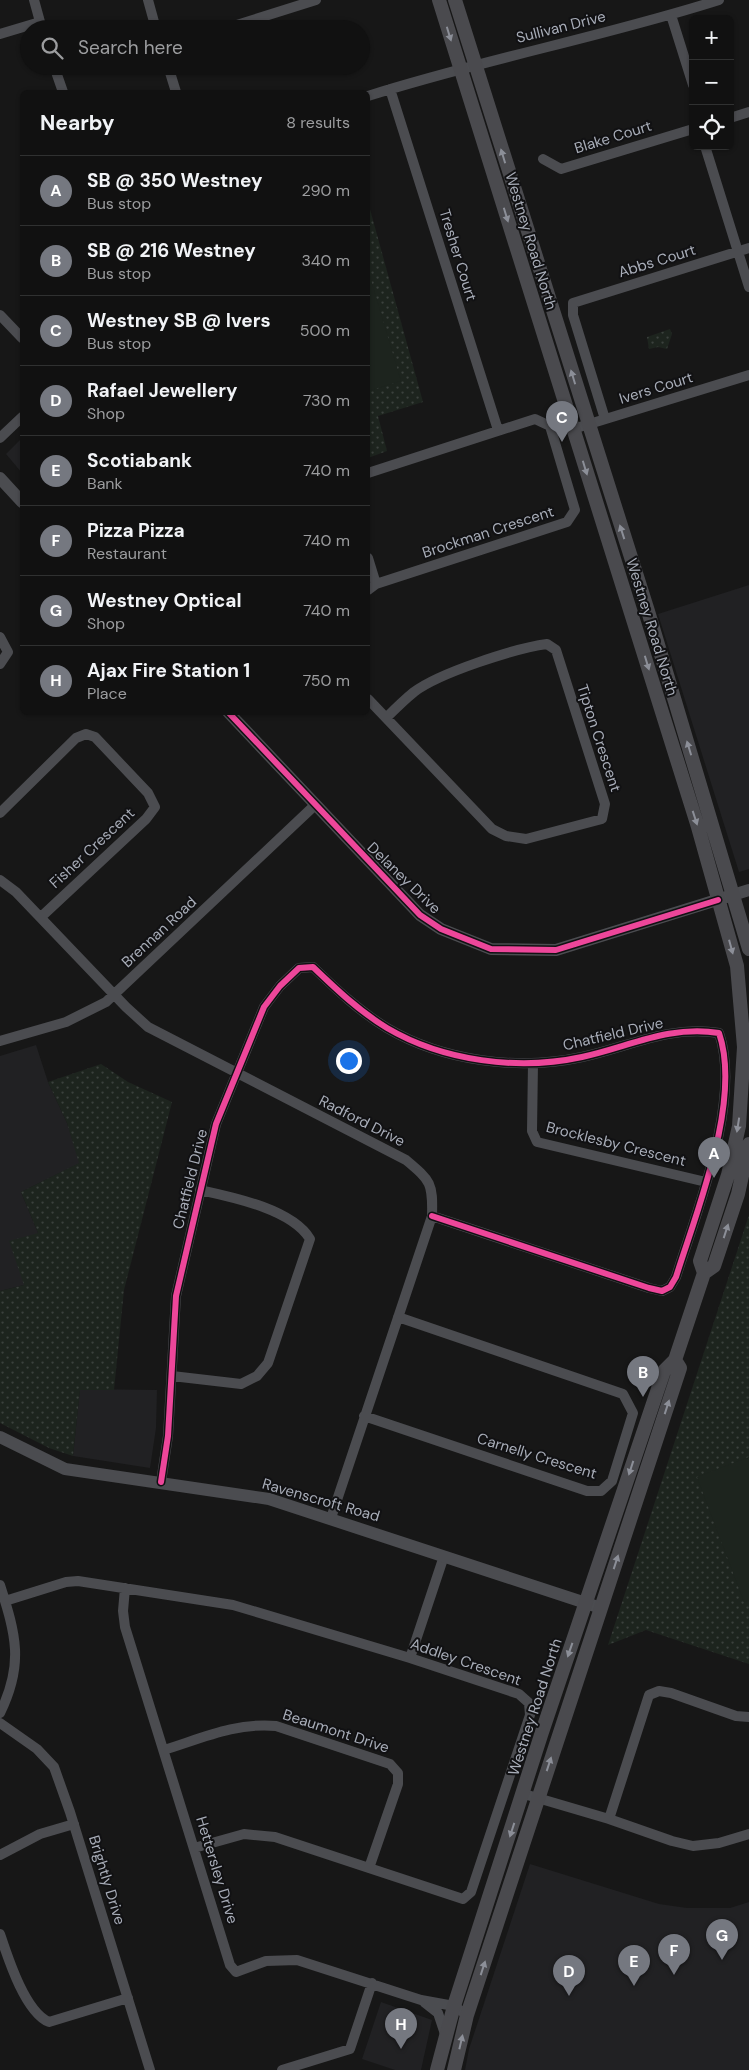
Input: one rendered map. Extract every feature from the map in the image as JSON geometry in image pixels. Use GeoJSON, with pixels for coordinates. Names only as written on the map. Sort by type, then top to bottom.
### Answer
{"type":"FeatureCollection","features":[{"type":"Feature","properties":{"kind":"main road","name":"Westney Road North"},"geometry":{"type":"LineString","coordinates":[[439,0],[467,66],[648,612],[726,897],[737,966],[744,1047],[743,1088],[739,1126],[728,1175],[700,1261],[704,1273]]}},
{"type":"Feature","properties":{"kind":"main road","name":"Westney Road North"},"geometry":{"type":"LineString","coordinates":[[455,0],[467,66],[573,429],[698,827],[749,949]]}},
{"type":"Feature","properties":{"kind":"main road","name":"Westney Road North"},"geometry":{"type":"LineString","coordinates":[[437,2070],[445,2034],[524,1794],[542,1732],[664,1371],[675,1360],[704,1273],[714,1266],[738,1194],[749,1144]]}},
{"type":"Feature","properties":{"kind":"main road","name":"Westney Road North"},"geometry":{"type":"LineString","coordinates":[[454,2070],[467,2015],[680,1368],[675,1360]]}},
{"type":"Feature","properties":{"kind":"main road"},"geometry":{"type":"LineString","coordinates":[[500,1866],[514,1870]]}},
{"type":"Feature","properties":{"kind":"street"},"geometry":{"type":"LineString","coordinates":[[34,0],[40,20]]}},
{"type":"Feature","properties":{"kind":"street"},"geometry":{"type":"LineString","coordinates":[[148,0],[154,20]]}},
{"type":"Feature","properties":{"kind":"street"},"geometry":{"type":"LineString","coordinates":[[253,20],[316,0]]}},
{"type":"Feature","properties":{"kind":"street","name":"Sullivan Drive"},"geometry":{"type":"LineString","coordinates":[[370,95],[467,66],[671,15],[719,0]]}},
{"type":"Feature","properties":{"kind":"street"},"geometry":{"type":"LineString","coordinates":[[671,15],[689,72]]}},
{"type":"Feature","properties":{"kind":"street"},"geometry":{"type":"LineString","coordinates":[[0,34],[20,30]]}},
{"type":"Feature","properties":{"kind":"street"},"geometry":{"type":"LineString","coordinates":[[57,75],[62,90]]}},
{"type":"Feature","properties":{"kind":"street"},"geometry":{"type":"LineString","coordinates":[[171,75],[175,90]]}},
{"type":"Feature","properties":{"kind":"street","name":"Tresher Court"},"geometry":{"type":"LineString","coordinates":[[390,89],[498,430]]}},
{"type":"Feature","properties":{"kind":"street"},"geometry":{"type":"LineString","coordinates":[[734,117],[749,112]]}},
{"type":"Feature","properties":{"kind":"street","name":"Blake Court"},"geometry":{"type":"LineString","coordinates":[[543,160],[561,169],[689,130]]}},
{"type":"Feature","properties":{"kind":"street"},"geometry":{"type":"LineString","coordinates":[[706,150],[749,287]]}},
{"type":"Feature","properties":{"kind":"street","name":"Abbs Court"},"geometry":{"type":"LineString","coordinates":[[605,419],[573,315],[574,303],[749,248]]}},
{"type":"Feature","properties":{"kind":"street"},"geometry":{"type":"LineString","coordinates":[[0,315],[20,336]]}},
{"type":"Feature","properties":{"kind":"street","name":"Ivers Court"},"geometry":{"type":"LineString","coordinates":[[573,429],[749,375]]}},
{"type":"Feature","properties":{"kind":"street"},"geometry":{"type":"LineString","coordinates":[[0,438],[20,419]]}},
{"type":"Feature","properties":{"kind":"street","name":"Brockman Crescent"},"geometry":{"type":"LineString","coordinates":[[370,472],[535,419],[550,426],[575,510],[567,522],[372,587]]}},
{"type":"Feature","properties":{"kind":"street"},"geometry":{"type":"LineString","coordinates":[[0,478],[20,500]]}},
{"type":"Feature","properties":{"kind":"street"},"geometry":{"type":"LineString","coordinates":[[370,572],[372,587]]}},
{"type":"Feature","properties":{"kind":"street"},"geometry":{"type":"LineString","coordinates":[[0,637],[8,652],[0,664]]}},
{"type":"Feature","properties":{"kind":"street","name":"Tipton Crescent"},"geometry":{"type":"LineString","coordinates":[[370,701],[386,718],[492,829],[506,836],[526,839],[602,819],[604,804],[602,795],[556,650],[547,644],[528,647],[442,676],[415,691],[386,718]]}},
{"type":"Feature","properties":{"kind":"street","name":"Delaney Drive"},"geometry":{"type":"LineString","coordinates":[[233,715],[314,806],[420,915],[441,929],[491,949],[556,950],[749,890]]}},
{"type":"Feature","properties":{"kind":"street","name":"Fisher Crescent"},"geometry":{"type":"LineString","coordinates":[[0,813],[76,738],[86,734],[95,737],[148,793],[155,807],[146,818],[41,917]]}},
{"type":"Feature","properties":{"kind":"street","name":"Brennan Road"},"geometry":{"type":"LineString","coordinates":[[0,1040],[66,1022],[106,1002],[314,806]]}},
{"type":"Feature","properties":{"kind":"street","name":"Radford Drive"},"geometry":{"type":"LineString","coordinates":[[0,880],[16,892],[148,1027],[406,1160],[425,1176],[433,1191],[432,1216],[331,1518]]}},
{"type":"Feature","properties":{"kind":"street","name":"Chatfield Drive"},"geometry":{"type":"LineString","coordinates":[[161,1482],[168,1436],[176,1296],[216,1124],[264,1007],[280,986],[299,968],[313,967],[350,1002],[386,1027],[410,1040],[439,1050],[476,1059],[533,1063],[582,1057],[661,1034],[704,1031],[719,1033],[724,1048],[724,1107],[706,1182],[676,1277],[670,1287],[662,1291],[432,1216]]}},
{"type":"Feature","properties":{"kind":"street","name":"Brocklesby Crescent"},"geometry":{"type":"LineString","coordinates":[[533,1063],[532,1131],[537,1142],[706,1182]]}},
{"type":"Feature","properties":{"kind":"street"},"geometry":{"type":"LineString","coordinates":[[172,1376],[241,1384],[257,1376],[268,1363],[310,1239],[303,1227],[252,1202],[200,1190]]}},
{"type":"Feature","properties":{"kind":"street","name":"Carnelly Crescent"},"geometry":{"type":"LineString","coordinates":[[364,1416],[587,1491],[601,1491],[612,1481],[633,1413],[623,1394],[398,1317]]}},
{"type":"Feature","properties":{"kind":"street","name":"Ravenscroft Road"},"geometry":{"type":"LineString","coordinates":[[0,1437],[65,1468],[269,1499],[601,1608]]}},
{"type":"Feature","properties":{"kind":"street"},"geometry":{"type":"LineString","coordinates":[[410,1658],[444,1556]]}},
{"type":"Feature","properties":{"kind":"street","name":"Addley Crescent"},"geometry":{"type":"LineString","coordinates":[[5,1601],[66,1582],[78,1581],[233,1605],[410,1658],[519,1694],[529,1703],[530,1715],[471,1892],[463,1899],[275,1837],[244,1834],[194,1848]]}},
{"type":"Feature","properties":{"kind":"street"},"geometry":{"type":"LineString","coordinates":[[0,1585],[16,1646],[16,1669],[0,1713]]}},
{"type":"Feature","properties":{"kind":"street","name":"Hettersley Drive"},"geometry":{"type":"LineString","coordinates":[[125,1588],[123,1611],[125,1627],[230,1965],[236,1972],[266,1961],[297,1960],[421,2000],[454,2006],[467,2015]]}},
{"type":"Feature","properties":{"kind":"street"},"geometry":{"type":"LineString","coordinates":[[609,1818],[649,1695],[659,1690],[736,1716],[749,1717]]}},
{"type":"Feature","properties":{"kind":"street","name":"Brightly Drive"},"geometry":{"type":"LineString","coordinates":[[0,1723],[37,1749],[54,1767],[74,1824],[150,2070]]}},
{"type":"Feature","properties":{"kind":"street","name":"Beaumont Drive"},"geometry":{"type":"LineString","coordinates":[[164,1750],[243,1726],[262,1724],[276,1726],[390,1764],[398,1772],[398,1784],[369,1868]]}},
{"type":"Feature","properties":{"kind":"street"},"geometry":{"type":"LineString","coordinates":[[524,1794],[609,1818],[672,1841],[693,1846],[718,1843],[749,1834]]}},
{"type":"Feature","properties":{"kind":"street"},"geometry":{"type":"LineString","coordinates":[[0,1856],[40,1834],[74,1824]]}},
{"type":"Feature","properties":{"kind":"street"},"geometry":{"type":"LineString","coordinates":[[0,1934],[13,1974],[39,2018],[49,2022],[128,1998]]}},
{"type":"Feature","properties":{"kind":"street"},"geometry":{"type":"LineString","coordinates":[[282,2070],[350,2049],[372,1984]]}},
{"type":"Feature","properties":{"kind":"street","name":"Hettersley Drive"},"geometry":{"type":"LineString","coordinates":[[421,2000],[438,2013],[445,2034]]}},
{"type":"Feature","properties":{"kind":"shaded area"},"geometry":{"type":"Polygon","coordinates":[[[370,209],[423,402],[378,416],[387,451],[370,457],[370,209]]]}},
{"type":"Feature","properties":{"kind":"shaded area"},"geometry":{"type":"Polygon","coordinates":[[[370,277],[401,381],[370,390],[370,277]]]}},
{"type":"Feature","properties":{"kind":"shaded area"},"geometry":{"type":"Polygon","coordinates":[[[670,329],[672,334],[667,349],[658,347],[649,349],[647,337],[670,329]]]}},
{"type":"Feature","properties":{"kind":"shaded area"},"geometry":{"type":"Polygon","coordinates":[[[20,440],[20,471],[6,454],[20,440]]]}},
{"type":"Feature","properties":{"kind":"shaded area"},"geometry":{"type":"Polygon","coordinates":[[[749,585],[749,869],[739,872],[658,614],[749,585]]]}},
{"type":"Feature","properties":{"kind":"shaded area"},"geometry":{"type":"Polygon","coordinates":[[[36,1045],[48,1082],[67,1123],[80,1163],[21,1192],[38,1233],[24,1285],[0,1291],[0,1056],[36,1045]]]}},
{"type":"Feature","properties":{"kind":"shaded area"},"geometry":{"type":"Polygon","coordinates":[[[101,1064],[128,1082],[172,1102],[124,1290],[114,1390],[80,1390],[73,1456],[49,1448],[0,1423],[0,1291],[24,1285],[9,1241],[38,1233],[21,1192],[79,1163],[67,1123],[48,1082],[101,1064]]]}},
{"type":"Feature","properties":{"kind":"shaded area"},"geometry":{"type":"Polygon","coordinates":[[[749,1215],[749,1664],[646,1630],[608,1645],[749,1215]]]}},
{"type":"Feature","properties":{"kind":"shaded area"},"geometry":{"type":"Polygon","coordinates":[[[80,1389],[157,1390],[156,1428],[150,1468],[73,1456],[80,1389]]]}},
{"type":"Feature","properties":{"kind":"shaded area"},"geometry":{"type":"Polygon","coordinates":[[[749,1457],[749,1600],[744,1602],[697,1477],[749,1457]]]}},
{"type":"Feature","properties":{"kind":"shaded area"},"geometry":{"type":"Polygon","coordinates":[[[530,1864],[659,1904],[687,1908],[730,1908],[749,1902],[749,2070],[465,2070],[469,2049],[530,1864]]]}},
{"type":"Feature","properties":{"kind":"shaded area"},"geometry":{"type":"Polygon","coordinates":[[[381,2002],[432,2020],[421,2070],[395,2070],[362,2059],[381,2002]]]}},
{"type":"Feature","properties":{"kind":"cycle path"},"geometry":{"type":"LineString","coordinates":[[231,715],[420,915],[441,929],[491,949],[556,950],[718,900]]}},
{"type":"Feature","properties":{"kind":"cycle path"},"geometry":{"type":"LineString","coordinates":[[161,1482],[168,1436],[176,1296],[216,1124],[264,1007],[280,986],[299,968],[313,967],[357,1007],[387,1028],[432,1048],[481,1060],[507,1063],[558,1061],[599,1053],[666,1034],[700,1031],[719,1033],[725,1060],[725,1090],[721,1122],[705,1188],[676,1277],[670,1287],[662,1291],[649,1288],[432,1216]]}},
{"type":"Feature","properties":{"kind":"place","name":"Westney SB @ Ivers"},"geometry":{"type":"Point","coordinates":[562,442]}},
{"type":"Feature","properties":{"kind":"place","name":"SB @ 350 Westney"},"geometry":{"type":"Point","coordinates":[714,1178]}},
{"type":"Feature","properties":{"kind":"place","name":"SB @ 216 Westney"},"geometry":{"type":"Point","coordinates":[643,1397]}},
{"type":"Feature","properties":{"kind":"place","name":"Westney Optical"},"geometry":{"type":"Point","coordinates":[722,1960]}},
{"type":"Feature","properties":{"kind":"place","name":"Pizza Pizza"},"geometry":{"type":"Point","coordinates":[674,1975]}},
{"type":"Feature","properties":{"kind":"place","name":"Scotiabank"},"geometry":{"type":"Point","coordinates":[634,1986]}},
{"type":"Feature","properties":{"kind":"place","name":"Rafael Jewellery"},"geometry":{"type":"Point","coordinates":[569,1996]}},
{"type":"Feature","properties":{"kind":"place","name":"Ajax Fire Station 1"},"geometry":{"type":"Point","coordinates":[401,2049]}}]}
